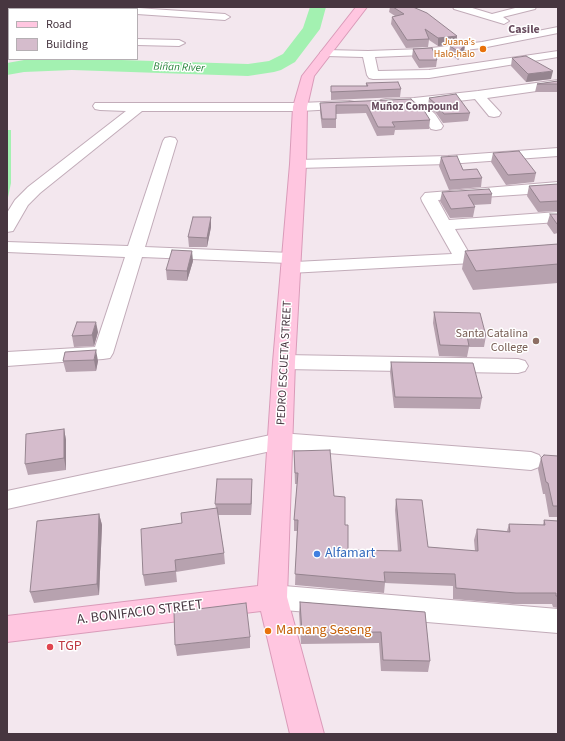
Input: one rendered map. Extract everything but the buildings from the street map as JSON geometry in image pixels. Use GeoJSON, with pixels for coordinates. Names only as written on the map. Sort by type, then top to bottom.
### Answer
{"type":"FeatureCollection","features":[{"type":"Feature","properties":{"kind":"street","name":"PEDRO ESCUETA STREET"},"geometry":{"type":"LineString","coordinates":[[307,734],[272,597],[284,362],[298,164],[300,107],[308,76],[362,7]]}},
{"type":"Feature","properties":{"kind":"street"},"geometry":{"type":"LineString","coordinates":[[458,7],[504,21]]}},
{"type":"Feature","properties":{"kind":"street"},"geometry":{"type":"LineString","coordinates":[[493,17],[532,7]]}},
{"type":"Feature","properties":{"kind":"street"},"geometry":{"type":"LineString","coordinates":[[138,11],[225,17]]}},
{"type":"Feature","properties":{"kind":"street"},"geometry":{"type":"LineString","coordinates":[[326,53],[368,54],[423,52],[482,45],[558,30]]}},
{"type":"Feature","properties":{"kind":"street"},"geometry":{"type":"LineString","coordinates":[[138,42],[179,43]]}},
{"type":"Feature","properties":{"kind":"street"},"geometry":{"type":"LineString","coordinates":[[368,54],[373,75],[429,74],[558,54]]}},
{"type":"Feature","properties":{"kind":"street"},"geometry":{"type":"LineString","coordinates":[[376,104],[414,102],[478,95],[558,84]]}},
{"type":"Feature","properties":{"kind":"street"},"geometry":{"type":"LineString","coordinates":[[478,95],[494,113]]}},
{"type":"Feature","properties":{"kind":"street"},"geometry":{"type":"LineString","coordinates":[[414,102],[430,117],[436,126]]}},
{"type":"Feature","properties":{"kind":"street"},"geometry":{"type":"LineString","coordinates":[[100,106],[300,107],[361,104]]}},
{"type":"Feature","properties":{"kind":"street"},"geometry":{"type":"LineString","coordinates":[[7,227],[21,203],[34,190],[139,107]]}},
{"type":"Feature","properties":{"kind":"street"},"geometry":{"type":"LineString","coordinates":[[7,359],[103,354],[170,141]]}},
{"type":"Feature","properties":{"kind":"street"},"geometry":{"type":"LineString","coordinates":[[443,144],[448,160]]}},
{"type":"Feature","properties":{"kind":"street"},"geometry":{"type":"LineString","coordinates":[[298,164],[448,160],[558,152]]}},
{"type":"Feature","properties":{"kind":"street"},"geometry":{"type":"LineString","coordinates":[[464,259],[443,225],[429,198],[431,196],[558,187]]}},
{"type":"Feature","properties":{"kind":"street"},"geometry":{"type":"LineString","coordinates":[[443,225],[558,217]]}},
{"type":"Feature","properties":{"kind":"street"},"geometry":{"type":"LineString","coordinates":[[7,247],[134,252],[291,263],[511,257]]}},
{"type":"Feature","properties":{"kind":"street"},"geometry":{"type":"LineString","coordinates":[[284,362],[518,366]]}},
{"type":"Feature","properties":{"kind":"street"},"geometry":{"type":"LineString","coordinates":[[7,500],[280,441],[531,461]]}},
{"type":"Feature","properties":{"kind":"street"},"geometry":{"type":"LineString","coordinates":[[272,597],[558,621]]}},
{"type":"Feature","properties":{"kind":"street","name":"A. BONIFACIO STREET"},"geometry":{"type":"LineString","coordinates":[[7,629],[272,597]]}},
{"type":"Feature","properties":{"kind":"shaded area"},"geometry":{"type":"Polygon","coordinates":[[[7,130],[11,130],[11,183],[7,202],[7,130]]]}},
{"type":"Feature","properties":{"kind":"waterway","name":"Biñan River"},"geometry":{"type":"LineString","coordinates":[[7,69],[24,66],[72,64],[248,70],[274,66],[289,58],[311,29],[318,7]]}},
{"type":"Feature","properties":{"kind":"place","name":"Juana's Halo-halo"},"geometry":{"type":"Point","coordinates":[483,49]}},
{"type":"Feature","properties":{"kind":"place","name":"Santa Catalina College"},"geometry":{"type":"Point","coordinates":[536,341]}},
{"type":"Feature","properties":{"kind":"place","name":"Alfamart"},"geometry":{"type":"Point","coordinates":[317,554]}},
{"type":"Feature","properties":{"kind":"place","name":"Mamang Seseng"},"geometry":{"type":"Point","coordinates":[268,631]}},
{"type":"Feature","properties":{"kind":"place","name":"TGP"},"geometry":{"type":"Point","coordinates":[50,647]}},
{"type":"Feature","properties":{"kind":"district","name":"Casile"},"geometry":{"type":"Point","coordinates":[524,30]}},
{"type":"Feature","properties":{"kind":"district","name":"Muñoz Compound"},"geometry":{"type":"Point","coordinates":[415,108]}}]}
